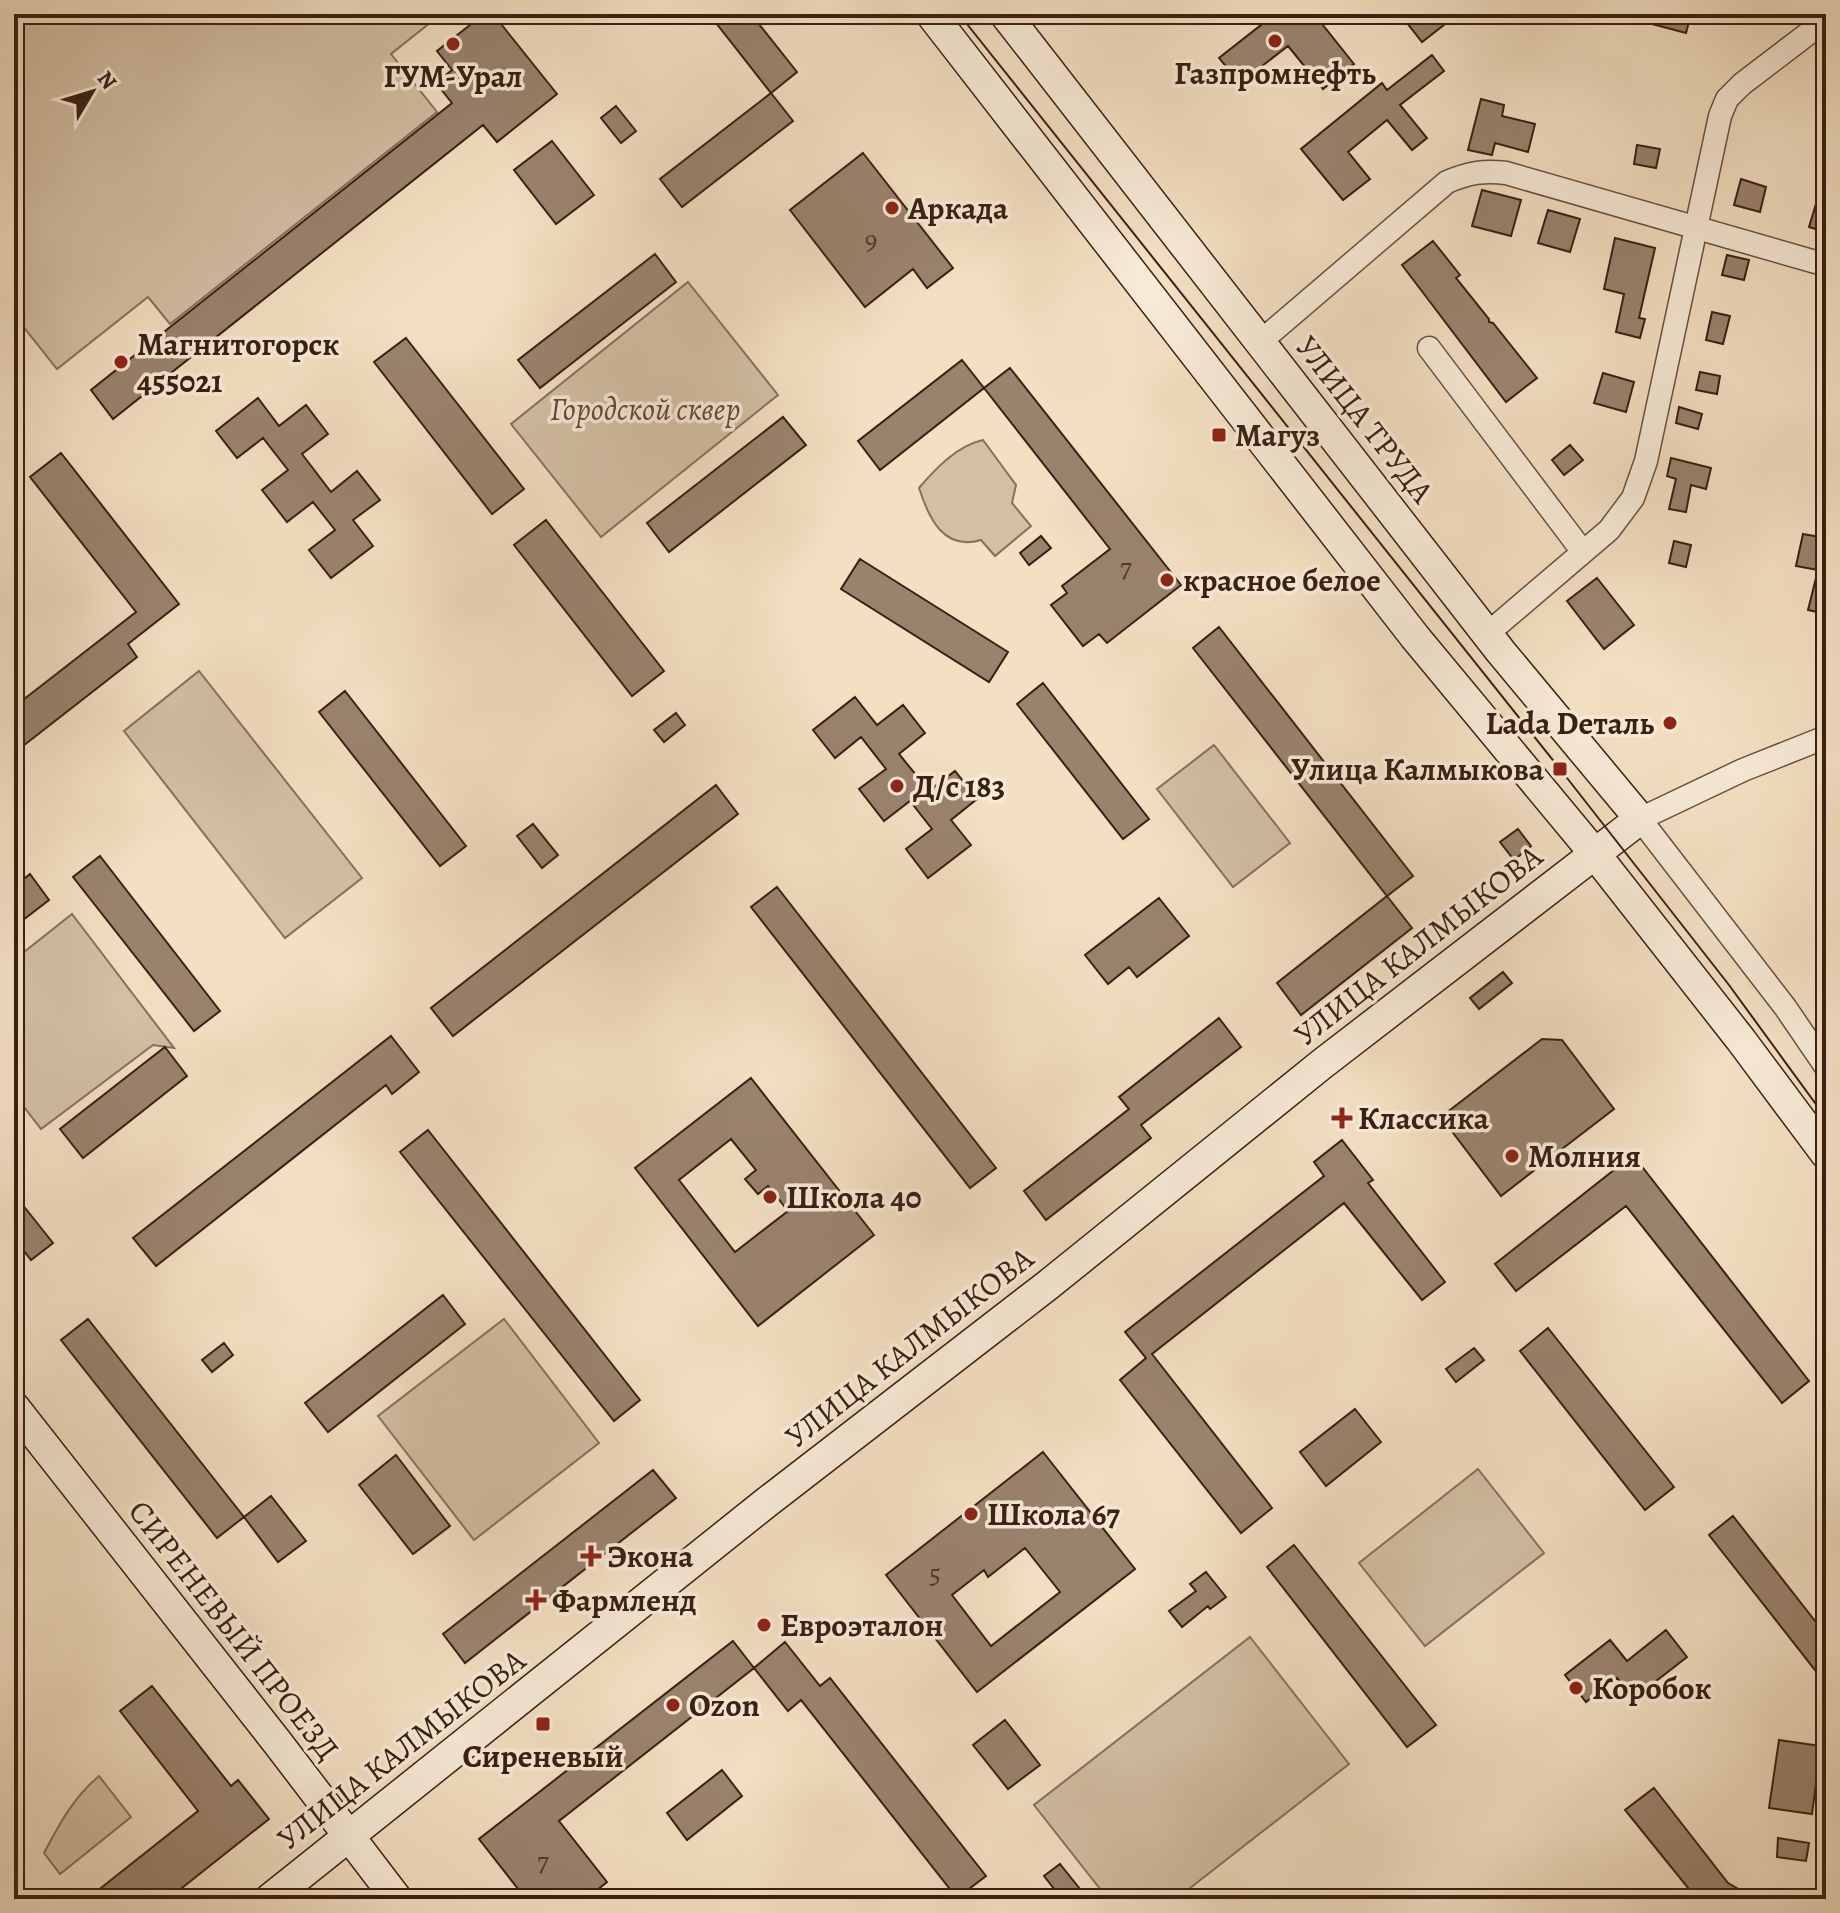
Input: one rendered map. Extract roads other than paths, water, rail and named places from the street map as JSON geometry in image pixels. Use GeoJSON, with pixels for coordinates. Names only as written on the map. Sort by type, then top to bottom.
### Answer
{"type":"FeatureCollection","features":[{"type":"Feature","properties":{"kind":"main road"},"geometry":{"type":"LineString","coordinates":[[931,14],[1415,637],[1595,854],[1826,1154]]}},
{"type":"Feature","properties":{"kind":"main road","name":"УЛИЦА ТРУДА"},"geometry":{"type":"LineString","coordinates":[[1005,14],[1487,634],[1640,819]]}},
{"type":"Feature","properties":{"kind":"main road"},"geometry":{"type":"LineString","coordinates":[[1595,854],[1640,819]]}},
{"type":"Feature","properties":{"kind":"main road","name":"УЛИЦА КАЛМЫКОВА"},"geometry":{"type":"LineString","coordinates":[[270,1899],[767,1502],[1048,1285],[1322,1064],[1595,854]]}},
{"type":"Feature","properties":{"kind":"main road","name":"СИРЕНЕВЫЙ ПРОЕЗД"},"geometry":{"type":"LineString","coordinates":[[14,1407],[397,1899]]}},
{"type":"Feature","properties":{"kind":"street"},"geometry":{"type":"LineString","coordinates":[[1487,634],[1609,530],[1633,498],[1646,461],[1720,116],[1727,99],[1742,84],[1826,20]]}},
{"type":"Feature","properties":{"kind":"street"},"geometry":{"type":"LineString","coordinates":[[1260,342],[1447,182],[1468,173],[1506,173],[1826,265]]}},
{"type":"Feature","properties":{"kind":"street"},"geometry":{"type":"LineString","coordinates":[[1429,348],[1583,552]]}},
{"type":"Feature","properties":{"kind":"street"},"geometry":{"type":"LineString","coordinates":[[1826,737],[1743,770],[1640,819],[1785,1007],[1826,1067]]}},
{"type":"Feature","properties":{"kind":"tram line"},"geometry":{"type":"LineString","coordinates":[[959,14],[1560,769],[1729,985],[1826,1118]]}},
{"type":"Feature","properties":{"kind":"place","name":"Газпромнефть"},"geometry":{"type":"Point","coordinates":[1275,41]}},
{"type":"Feature","properties":{"kind":"place","name":"ГУМ-Урал"},"geometry":{"type":"Point","coordinates":[453,44]}},
{"type":"Feature","properties":{"kind":"place","name":"Аркада"},"geometry":{"type":"Point","coordinates":[892,208]}},
{"type":"Feature","properties":{"kind":"place","name":"Магнитогорск 455021"},"geometry":{"type":"Point","coordinates":[121,362]}},
{"type":"Feature","properties":{"kind":"place","name":"Магуз"},"geometry":{"type":"Point","coordinates":[1219,435]}},
{"type":"Feature","properties":{"kind":"place","name":"красное белое"},"geometry":{"type":"Point","coordinates":[1167,580]}},
{"type":"Feature","properties":{"kind":"place","name":"Lada Dеталь"},"geometry":{"type":"Point","coordinates":[1670,723]}},
{"type":"Feature","properties":{"kind":"place","name":"Улица Калмыкова"},"geometry":{"type":"Point","coordinates":[1560,769]}},
{"type":"Feature","properties":{"kind":"place","name":"Д/с 183"},"geometry":{"type":"Point","coordinates":[897,786]}},
{"type":"Feature","properties":{"kind":"place","name":"Классика"},"geometry":{"type":"Point","coordinates":[1342,1118]}},
{"type":"Feature","properties":{"kind":"place","name":"Молния"},"geometry":{"type":"Point","coordinates":[1512,1156]}},
{"type":"Feature","properties":{"kind":"place","name":"Школа 40"},"geometry":{"type":"Point","coordinates":[770,1197]}},
{"type":"Feature","properties":{"kind":"place","name":"Школа 67"},"geometry":{"type":"Point","coordinates":[971,1514]}},
{"type":"Feature","properties":{"kind":"place","name":"Экона"},"geometry":{"type":"Point","coordinates":[591,1556]}},
{"type":"Feature","properties":{"kind":"place","name":"Фармленд"},"geometry":{"type":"Point","coordinates":[536,1600]}},
{"type":"Feature","properties":{"kind":"place","name":"Евроэталон"},"geometry":{"type":"Point","coordinates":[764,1625]}},
{"type":"Feature","properties":{"kind":"place","name":"Коробок"},"geometry":{"type":"Point","coordinates":[1576,1688]}},
{"type":"Feature","properties":{"kind":"place","name":"Ozon"},"geometry":{"type":"Point","coordinates":[673,1705]}},
{"type":"Feature","properties":{"kind":"place","name":"Сиреневый"},"geometry":{"type":"Point","coordinates":[543,1724]}},
{"type":"Feature","properties":{"kind":"park label","name":"Городской сквер"},"geometry":{"type":"Point","coordinates":[645,409]}}]}
